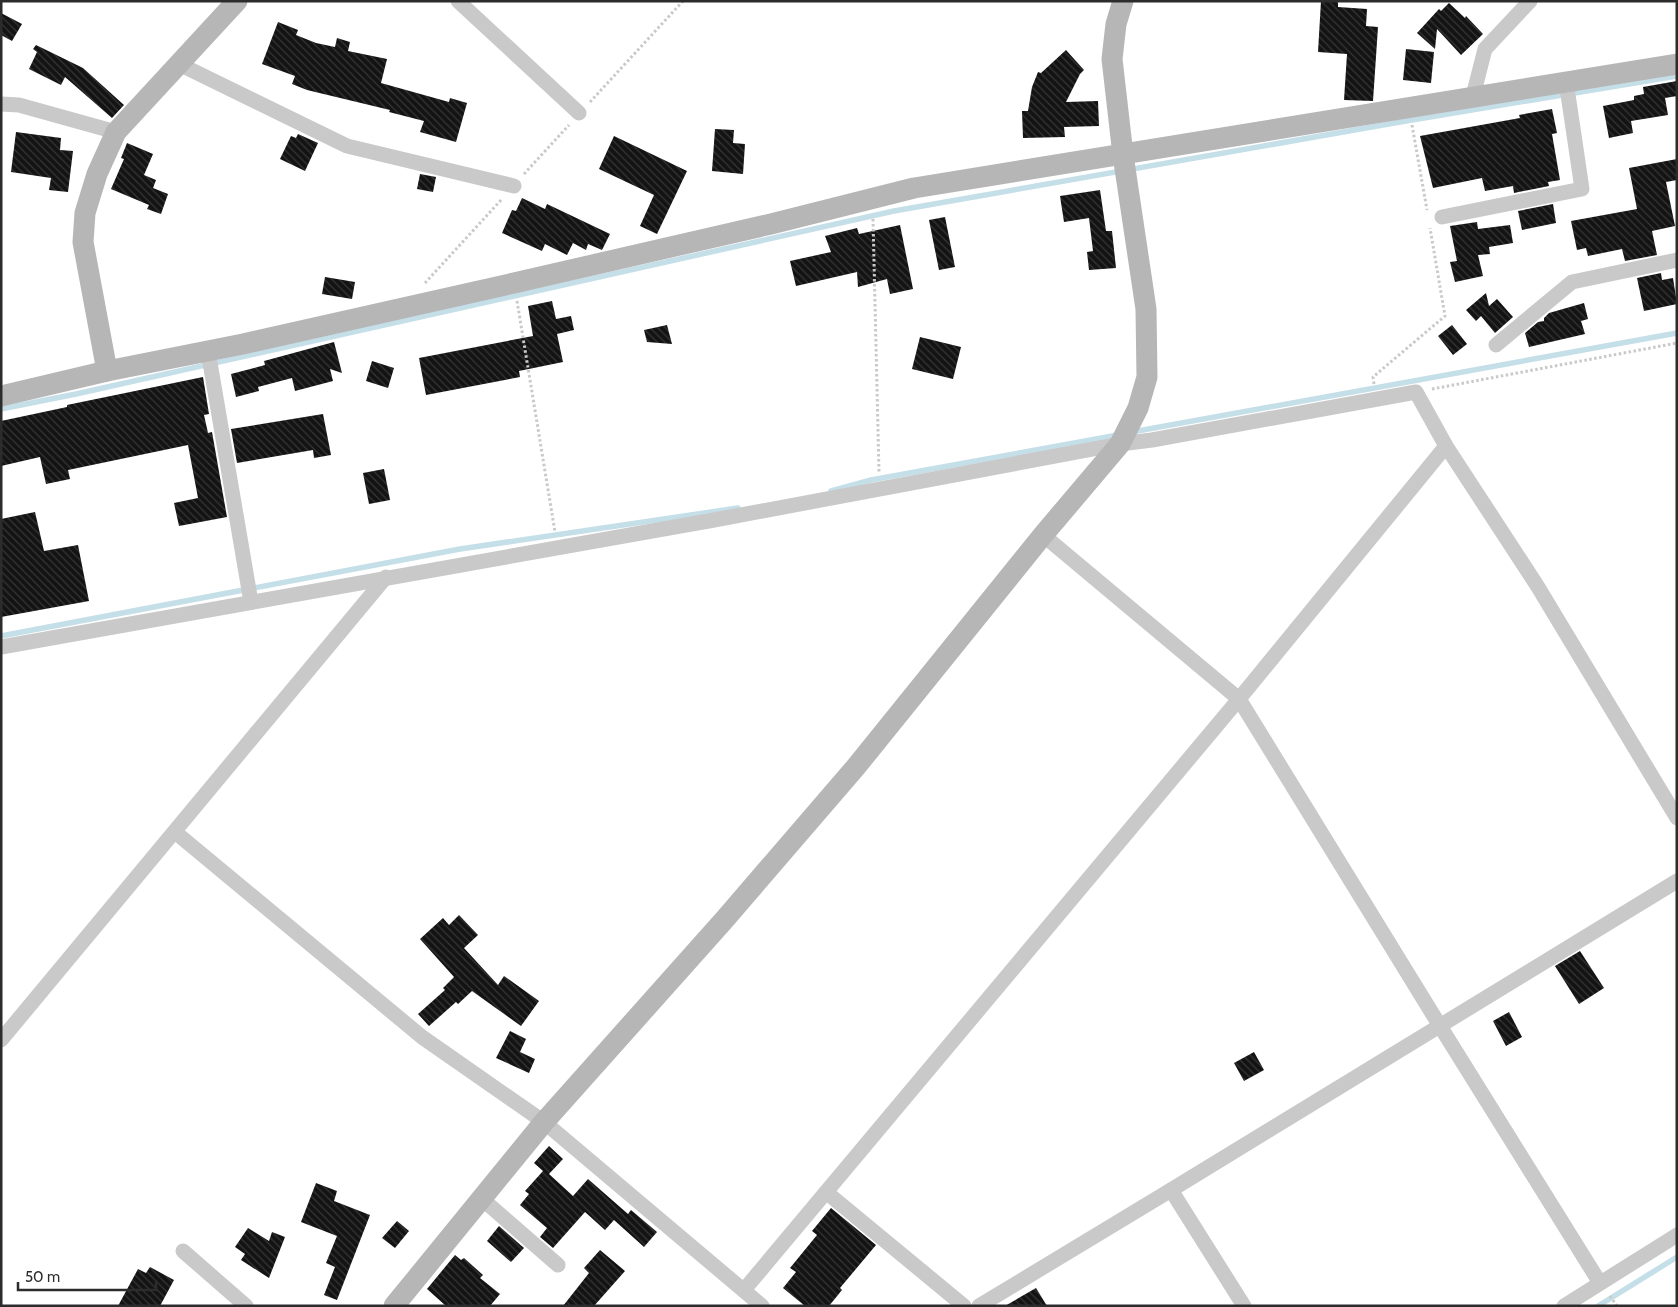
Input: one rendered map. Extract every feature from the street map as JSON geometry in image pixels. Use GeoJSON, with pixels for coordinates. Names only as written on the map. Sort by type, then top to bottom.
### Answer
{"type":"FeatureCollection","features":[{"type":"Feature","properties":{"kind":"street"},"geometry":{"type":"LineString","coordinates":[[107,372],[82,242],[85,214],[97,174],[116,132],[237,1]]}},
{"type":"Feature","properties":{"kind":"street"},"geometry":{"type":"LineString","coordinates":[[458,1],[579,113]]}},
{"type":"Feature","properties":{"kind":"street"},"geometry":{"type":"LineString","coordinates":[[394,1306],[544,1122],[725,919],[855,768],[1042,536],[1120,444],[1138,408],[1147,377],[1146,310],[1123,155],[1112,59],[1116,24],[1123,1]]}},
{"type":"Feature","properties":{"kind":"street"},"geometry":{"type":"LineString","coordinates":[[1473,96],[1485,49],[1530,1]]}},
{"type":"Feature","properties":{"kind":"street"},"geometry":{"type":"LineString","coordinates":[[178,64],[347,146],[514,186]]}},
{"type":"Feature","properties":{"kind":"street"},"geometry":{"type":"LineString","coordinates":[[1,396],[514,283],[771,224],[914,188],[1123,155],[1409,106],[1677,64]]}},
{"type":"Feature","properties":{"kind":"street"},"geometry":{"type":"LineString","coordinates":[[1435,219],[1582,189],[1566,81]]}},
{"type":"Feature","properties":{"kind":"street"},"geometry":{"type":"LineString","coordinates":[[1,104],[19,105],[116,132]]}},
{"type":"Feature","properties":{"kind":"street"},"geometry":{"type":"LineString","coordinates":[[1496,345],[1572,282],[1677,260]]}},
{"type":"Feature","properties":{"kind":"street"},"geometry":{"type":"LineString","coordinates":[[208,351],[251,602]]}},
{"type":"Feature","properties":{"kind":"street"},"geometry":{"type":"LineString","coordinates":[[1,647],[1416,392],[1446,446],[1538,586],[1677,818]]}},
{"type":"Feature","properties":{"kind":"street"},"geometry":{"type":"LineString","coordinates":[[744,1290],[1238,699],[1446,446]]}},
{"type":"Feature","properties":{"kind":"street"},"geometry":{"type":"LineString","coordinates":[[1042,536],[1238,699],[1600,1283]]}},
{"type":"Feature","properties":{"kind":"street"},"geometry":{"type":"LineString","coordinates":[[1,1040],[386,578]]}},
{"type":"Feature","properties":{"kind":"street"},"geometry":{"type":"LineString","coordinates":[[175,832],[422,1037],[544,1122],[762,1306]]}},
{"type":"Feature","properties":{"kind":"street"},"geometry":{"type":"LineString","coordinates":[[979,1306],[1677,881]]}},
{"type":"Feature","properties":{"kind":"street"},"geometry":{"type":"LineString","coordinates":[[1171,1190],[1244,1306]]}},
{"type":"Feature","properties":{"kind":"street"},"geometry":{"type":"LineString","coordinates":[[826,1192],[964,1306]]}},
{"type":"Feature","properties":{"kind":"street"},"geometry":{"type":"LineString","coordinates":[[482,1198],[558,1265]]}},
{"type":"Feature","properties":{"kind":"street"},"geometry":{"type":"LineString","coordinates":[[1564,1306],[1677,1236]]}},
{"type":"Feature","properties":{"kind":"street"},"geometry":{"type":"LineString","coordinates":[[183,1251],[246,1306]]}},
{"type":"Feature","properties":{"kind":"path"},"geometry":{"type":"LineString","coordinates":[[402,308],[683,1]]}},
{"type":"Feature","properties":{"kind":"path"},"geometry":{"type":"LineString","coordinates":[[1409,106],[1427,211]]}},
{"type":"Feature","properties":{"kind":"path"},"geometry":{"type":"LineString","coordinates":[[872,198],[879,489]]}},
{"type":"Feature","properties":{"kind":"path"},"geometry":{"type":"LineString","coordinates":[[1377,399],[1373,377],[1446,316],[1435,219]]}},
{"type":"Feature","properties":{"kind":"path"},"geometry":{"type":"LineString","coordinates":[[514,283],[558,548]]}},
{"type":"Feature","properties":{"kind":"path"},"geometry":{"type":"LineString","coordinates":[[1416,392],[1677,343]]}},
{"type":"Feature","properties":{"kind":"building"},"geometry":{"type":"Polygon","coordinates":[[[1321,1],[1338,1],[1338,7],[1367,9],[1366,26],[1378,27],[1373,101],[1344,100],[1347,54],[1318,52],[1321,1]]]}},
{"type":"Feature","properties":{"kind":"building"},"geometry":{"type":"Polygon","coordinates":[[[1449,3],[1465,18],[1466,16],[1483,34],[1461,55],[1437,29],[1435,49],[1417,33],[1439,9],[1441,11],[1449,3]]]}},
{"type":"Feature","properties":{"kind":"building"},"geometry":{"type":"Polygon","coordinates":[[[1,13],[22,24],[12,41],[1,35],[1,13]]]}},
{"type":"Feature","properties":{"kind":"building"},"geometry":{"type":"Polygon","coordinates":[[[278,22],[298,30],[296,35],[316,43],[335,47],[337,38],[350,42],[348,51],[387,59],[381,83],[449,102],[450,98],[467,103],[456,142],[420,132],[424,121],[389,112],[390,110],[307,90],[292,84],[295,76],[262,64],[278,22]]]}},
{"type":"Feature","properties":{"kind":"building"},"geometry":{"type":"Polygon","coordinates":[[[36,45],[83,68],[124,105],[112,118],[65,77],[61,85],[29,69],[37,52],[33,49],[36,45]]]}},
{"type":"Feature","properties":{"kind":"building"},"geometry":{"type":"Polygon","coordinates":[[[1406,49],[1434,52],[1431,83],[1403,80],[1406,49]]]}},
{"type":"Feature","properties":{"kind":"building"},"geometry":{"type":"Polygon","coordinates":[[[1066,50],[1084,70],[1080,74],[1066,102],[1098,101],[1099,126],[1064,127],[1065,137],[1023,138],[1022,111],[1028,111],[1032,87],[1038,72],[1041,73],[1066,50]]]}},
{"type":"Feature","properties":{"kind":"building"},"geometry":{"type":"Polygon","coordinates":[[[1677,81],[1677,96],[1665,98],[1668,115],[1631,121],[1633,133],[1609,138],[1603,106],[1634,100],[1634,96],[1644,94],[1643,87],[1677,81]]]}},
{"type":"Feature","properties":{"kind":"building"},"geometry":{"type":"Polygon","coordinates":[[[1552,109],[1557,133],[1552,134],[1560,180],[1548,182],[1549,186],[1514,193],[1513,186],[1485,191],[1482,178],[1433,188],[1420,136],[1520,118],[1519,115],[1552,109]]]}},
{"type":"Feature","properties":{"kind":"building"},"geometry":{"type":"Polygon","coordinates":[[[715,129],[734,130],[733,143],[745,144],[743,174],[712,171],[715,129]]]}},
{"type":"Feature","properties":{"kind":"building"},"geometry":{"type":"Polygon","coordinates":[[[16,132],[61,138],[60,150],[73,151],[68,192],[49,190],[51,178],[11,172],[16,132]]]}},
{"type":"Feature","properties":{"kind":"building"},"geometry":{"type":"Polygon","coordinates":[[[298,134],[318,143],[305,171],[280,159],[291,136],[296,138],[298,134]]]}},
{"type":"Feature","properties":{"kind":"building"},"geometry":{"type":"Polygon","coordinates":[[[614,136],[687,171],[657,234],[640,226],[654,195],[599,169],[614,136]]]}},
{"type":"Feature","properties":{"kind":"building"},"geometry":{"type":"Polygon","coordinates":[[[127,143],[153,154],[144,175],[156,180],[153,188],[168,194],[161,214],[147,209],[149,205],[111,189],[124,159],[121,158],[127,143]]]}},
{"type":"Feature","properties":{"kind":"building"},"geometry":{"type":"Polygon","coordinates":[[[1677,159],[1677,180],[1666,182],[1675,226],[1652,231],[1657,255],[1625,261],[1622,249],[1588,256],[1586,248],[1577,250],[1571,221],[1637,209],[1629,168],[1677,159]]]}},
{"type":"Feature","properties":{"kind":"building"},"geometry":{"type":"Polygon","coordinates":[[[420,174],[436,177],[433,192],[417,189],[420,174]]]}},
{"type":"Feature","properties":{"kind":"building"},"geometry":{"type":"Polygon","coordinates":[[[1100,190],[1106,231],[1112,231],[1116,268],[1089,270],[1087,252],[1093,251],[1089,218],[1064,222],[1060,196],[1100,190]]]}},
{"type":"Feature","properties":{"kind":"building"},"geometry":{"type":"Polygon","coordinates":[[[522,198],[545,209],[547,204],[610,234],[602,250],[588,244],[586,250],[573,243],[567,255],[545,244],[542,251],[502,233],[512,210],[516,211],[522,198]]]}},
{"type":"Feature","properties":{"kind":"building"},"geometry":{"type":"Polygon","coordinates":[[[1553,204],[1556,223],[1522,230],[1518,211],[1553,204]]]}},
{"type":"Feature","properties":{"kind":"building"},"geometry":{"type":"Polygon","coordinates":[[[945,217],[955,267],[939,270],[929,220],[945,217]]]}},
{"type":"Feature","properties":{"kind":"building"},"geometry":{"type":"Polygon","coordinates":[[[1477,222],[1478,229],[1510,225],[1513,243],[1489,247],[1490,254],[1478,255],[1483,276],[1455,282],[1450,262],[1457,261],[1450,226],[1477,222]]]}},
{"type":"Feature","properties":{"kind":"building"},"geometry":{"type":"Polygon","coordinates":[[[900,225],[913,289],[890,294],[887,279],[858,287],[857,272],[796,286],[790,261],[831,252],[825,236],[857,228],[859,234],[900,225]]]}},
{"type":"Feature","properties":{"kind":"building"},"geometry":{"type":"Polygon","coordinates":[[[1661,273],[1662,280],[1673,278],[1677,304],[1644,311],[1637,278],[1661,273]]]}},
{"type":"Feature","properties":{"kind":"building"},"geometry":{"type":"Polygon","coordinates":[[[325,277],[355,282],[352,299],[322,294],[325,277]]]}},
{"type":"Feature","properties":{"kind":"building"},"geometry":{"type":"Polygon","coordinates":[[[1486,293],[1489,306],[1497,299],[1513,317],[1495,333],[1481,316],[1476,321],[1466,310],[1486,293]]]}},
{"type":"Feature","properties":{"kind":"building"},"geometry":{"type":"Polygon","coordinates":[[[552,301],[556,319],[571,316],[574,330],[557,334],[563,362],[519,371],[520,377],[426,395],[419,358],[533,336],[528,306],[552,301]]]}},
{"type":"Feature","properties":{"kind":"building"},"geometry":{"type":"Polygon","coordinates":[[[1584,303],[1588,319],[1581,321],[1585,334],[1529,347],[1525,333],[1538,322],[1544,321],[1544,318],[1549,313],[1584,303]]]}},
{"type":"Feature","properties":{"kind":"building"},"geometry":{"type":"Polygon","coordinates":[[[667,325],[672,344],[647,342],[644,330],[667,325]]]}},
{"type":"Feature","properties":{"kind":"building"},"geometry":{"type":"Polygon","coordinates":[[[1452,325],[1467,344],[1453,355],[1438,336],[1452,325]]]}},
{"type":"Feature","properties":{"kind":"building"},"geometry":{"type":"Polygon","coordinates":[[[920,337],[961,347],[953,379],[912,369],[920,337]]]}},
{"type":"Feature","properties":{"kind":"building"},"geometry":{"type":"Polygon","coordinates":[[[334,342],[342,373],[330,369],[333,381],[295,391],[292,378],[258,387],[259,391],[236,397],[231,374],[265,365],[264,361],[334,342]]]}},
{"type":"Feature","properties":{"kind":"building"},"geometry":{"type":"Polygon","coordinates":[[[372,361],[394,368],[388,388],[366,381],[372,361]]]}},
{"type":"Feature","properties":{"kind":"building"},"geometry":{"type":"Polygon","coordinates":[[[203,377],[209,414],[204,415],[208,433],[212,432],[227,517],[179,526],[174,503],[198,498],[188,445],[68,470],[70,479],[46,484],[40,457],[1,466],[1,421],[67,407],[67,405],[203,377]]]}},
{"type":"Feature","properties":{"kind":"building"},"geometry":{"type":"Polygon","coordinates":[[[323,414],[331,455],[314,458],[313,450],[237,463],[231,429],[323,414]]]}},
{"type":"Feature","properties":{"kind":"building"},"geometry":{"type":"Polygon","coordinates":[[[384,469],[390,500],[369,504],[363,473],[384,469]]]}},
{"type":"Feature","properties":{"kind":"building"},"geometry":{"type":"Polygon","coordinates":[[[35,512],[44,551],[78,545],[89,601],[1,617],[1,519],[35,512]]]}},
{"type":"Feature","properties":{"kind":"building"},"geometry":{"type":"Polygon","coordinates":[[[459,915],[478,935],[464,948],[498,985],[504,976],[539,1001],[521,1026],[472,991],[458,1004],[456,1002],[429,1026],[418,1014],[445,990],[443,988],[454,977],[420,939],[443,918],[449,925],[459,915]]]}},
{"type":"Feature","properties":{"kind":"building"},"geometry":{"type":"Polygon","coordinates":[[[1580,951],[1604,988],[1579,1004],[1555,966],[1580,951]]]}},
{"type":"Feature","properties":{"kind":"building"},"geometry":{"type":"Polygon","coordinates":[[[1509,1012],[1522,1037],[1506,1046],[1493,1021],[1509,1012]]]}},
{"type":"Feature","properties":{"kind":"building"},"geometry":{"type":"Polygon","coordinates":[[[510,1031],[526,1039],[520,1052],[535,1059],[529,1073],[496,1058],[510,1031]]]}},
{"type":"Feature","properties":{"kind":"building"},"geometry":{"type":"Polygon","coordinates":[[[1254,1052],[1264,1070],[1244,1081],[1234,1063],[1254,1052]]]}},
{"type":"Feature","properties":{"kind":"building"},"geometry":{"type":"Polygon","coordinates":[[[549,1146],[563,1159],[549,1174],[573,1196],[588,1179],[628,1214],[631,1210],[657,1232],[644,1247],[614,1220],[605,1230],[585,1212],[553,1248],[540,1237],[547,1228],[520,1205],[529,1194],[525,1191],[543,1171],[534,1163],[549,1146]]]}},
{"type":"Feature","properties":{"kind":"building"},"geometry":{"type":"Polygon","coordinates":[[[316,1183],[337,1191],[334,1201],[370,1215],[337,1300],[324,1295],[335,1267],[326,1263],[337,1236],[301,1222],[316,1183]]]}},
{"type":"Feature","properties":{"kind":"building"},"geometry":{"type":"Polygon","coordinates":[[[831,1208],[876,1245],[840,1288],[842,1290],[829,1306],[805,1306],[783,1288],[796,1272],[790,1268],[817,1235],[812,1231],[831,1208]]]}},
{"type":"Feature","properties":{"kind":"building"},"geometry":{"type":"Polygon","coordinates":[[[397,1221],[409,1231],[395,1248],[382,1238],[397,1221]]]}},
{"type":"Feature","properties":{"kind":"building"},"geometry":{"type":"Polygon","coordinates":[[[499,1226],[524,1248],[511,1262],[487,1241],[499,1226]]]}},
{"type":"Feature","properties":{"kind":"building"},"geometry":{"type":"Polygon","coordinates":[[[248,1228],[269,1241],[272,1232],[285,1237],[269,1278],[241,1260],[245,1254],[235,1247],[248,1228]]]}},
{"type":"Feature","properties":{"kind":"building"},"geometry":{"type":"Polygon","coordinates":[[[600,1250],[625,1271],[594,1306],[563,1306],[589,1273],[584,1268],[600,1250]]]}},
{"type":"Feature","properties":{"kind":"building"},"geometry":{"type":"Polygon","coordinates":[[[455,1255],[461,1260],[464,1258],[483,1275],[480,1278],[500,1294],[490,1306],[446,1306],[427,1289],[455,1255]]]}},
{"type":"Feature","properties":{"kind":"building"},"geometry":{"type":"Polygon","coordinates":[[[150,1267],[174,1280],[160,1306],[118,1306],[138,1269],[146,1273],[150,1267]]]}},
{"type":"Feature","properties":{"kind":"building"},"geometry":{"type":"Polygon","coordinates":[[[1036,1288],[1047,1306],[1005,1306],[1036,1288]]]}},
{"type":"Feature","properties":{"kind":"waterway"},"geometry":{"type":"LineString","coordinates":[[1,409],[76,394],[894,211],[1400,122],[1677,76]]}},
{"type":"Feature","properties":{"kind":"waterway"},"geometry":{"type":"LineString","coordinates":[[1132,432],[1677,333]]}},
{"type":"Feature","properties":{"kind":"waterway"},"geometry":{"type":"LineString","coordinates":[[831,491],[871,480],[1118,435]]}},
{"type":"Feature","properties":{"kind":"waterway"},"geometry":{"type":"LineString","coordinates":[[1,636],[460,549],[738,508]]}},
{"type":"Feature","properties":{"kind":"waterway"},"geometry":{"type":"LineString","coordinates":[[1598,1306],[1677,1257]]}}]}
